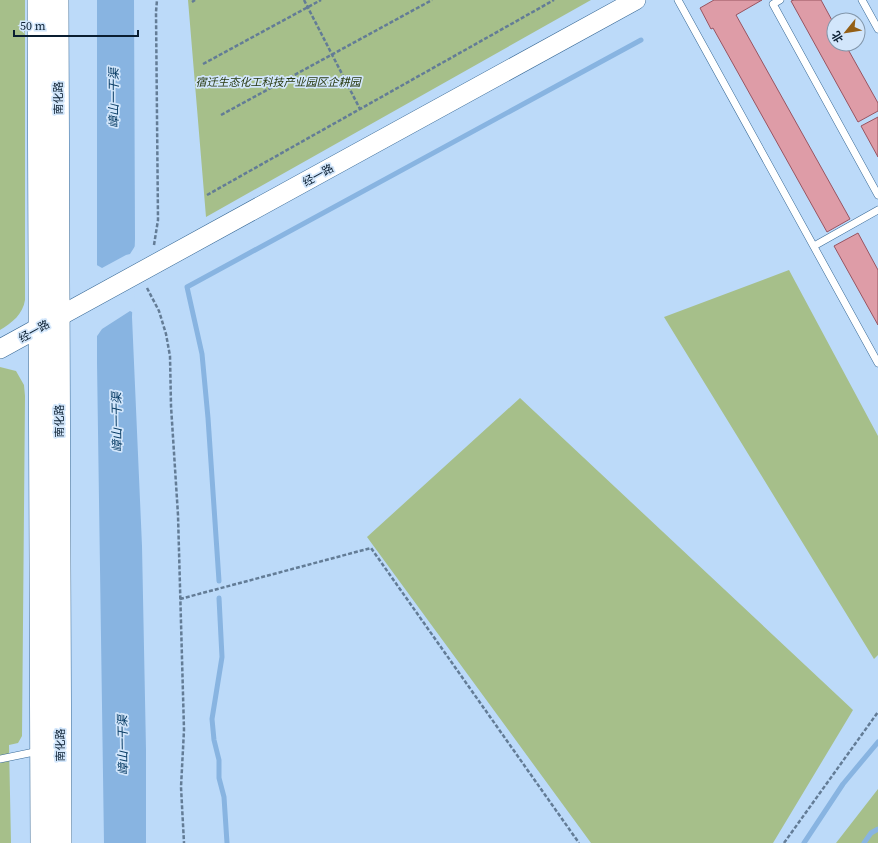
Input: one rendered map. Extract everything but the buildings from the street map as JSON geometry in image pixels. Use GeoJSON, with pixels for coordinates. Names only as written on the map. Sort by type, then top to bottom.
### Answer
{"type":"FeatureCollection","features":[{"type":"Feature","properties":{"kind":"main road","name":"南化路"},"geometry":{"type":"LineString","coordinates":[[38,0],[42,843]]}},
{"type":"Feature","properties":{"kind":"main road","name":"南化路"},"geometry":{"type":"LineString","coordinates":[[58,0],[60,843]]}},
{"type":"Feature","properties":{"kind":"street","name":"经一路"},"geometry":{"type":"LineString","coordinates":[[0,349],[636,0]]}},
{"type":"Feature","properties":{"kind":"lane"},"geometry":{"type":"LineString","coordinates":[[678,0],[878,363]]}},
{"type":"Feature","properties":{"kind":"lane"},"geometry":{"type":"LineString","coordinates":[[780,0],[773,4],[878,195]]}},
{"type":"Feature","properties":{"kind":"lane"},"geometry":{"type":"LineString","coordinates":[[862,0],[878,29]]}},
{"type":"Feature","properties":{"kind":"lane"},"geometry":{"type":"LineString","coordinates":[[814,246],[878,210]]}},
{"type":"Feature","properties":{"kind":"lane"},"geometry":{"type":"LineString","coordinates":[[0,759],[41,751]]}},
{"type":"Feature","properties":{"kind":"path"},"geometry":{"type":"LineString","coordinates":[[157,0],[158,220],[144,270],[166,334],[170,356],[171,406],[178,515],[184,730],[181,787],[184,843]]}},
{"type":"Feature","properties":{"kind":"path"},"geometry":{"type":"LineString","coordinates":[[304,0],[360,109]]}},
{"type":"Feature","properties":{"kind":"path"},"geometry":{"type":"LineString","coordinates":[[203,64],[321,0]]}},
{"type":"Feature","properties":{"kind":"path"},"geometry":{"type":"LineString","coordinates":[[222,115],[432,0]]}},
{"type":"Feature","properties":{"kind":"path"},"geometry":{"type":"LineString","coordinates":[[207,195],[554,0]]}},
{"type":"Feature","properties":{"kind":"path"},"geometry":{"type":"LineString","coordinates":[[180,599],[371,548],[579,843]]}},
{"type":"Feature","properties":{"kind":"path"},"geometry":{"type":"LineString","coordinates":[[784,843],[878,712]]}},
{"type":"Feature","properties":{"kind":"green space"},"geometry":{"type":"Polygon","coordinates":[[[0,0],[25,0],[25,300],[22,310],[16,318],[0,330],[0,0]]]}},
{"type":"Feature","properties":{"kind":"green space","name":"宿迁生态化工科技产业园区企耕园"},"geometry":{"type":"Polygon","coordinates":[[[188,0],[591,0],[206,217],[188,0]]]}},
{"type":"Feature","properties":{"kind":"green space"},"geometry":{"type":"Polygon","coordinates":[[[789,270],[878,436],[878,655],[874,659],[664,317],[789,270]]]}},
{"type":"Feature","properties":{"kind":"green space"},"geometry":{"type":"Polygon","coordinates":[[[0,367],[16,371],[24,385],[25,396],[22,736],[18,743],[9,745],[11,843],[0,843],[0,367]]]}},
{"type":"Feature","properties":{"kind":"green space"},"geometry":{"type":"Polygon","coordinates":[[[520,398],[853,710],[773,843],[591,843],[367,537],[520,398]]]}},
{"type":"Feature","properties":{"kind":"green space"},"geometry":{"type":"Polygon","coordinates":[[[878,789],[878,843],[836,843],[878,789]]]}},
{"type":"Feature","properties":{"kind":"water","name":"嶂山一干渠"},"geometry":{"type":"Polygon","coordinates":[[[97,0],[134,0],[135,239],[132,317],[142,546],[146,750],[146,843],[104,843],[97,363],[97,0]]]}},
{"type":"Feature","properties":{"kind":"pier"},"geometry":{"type":"Polygon","coordinates":[[[137,243],[134,313],[130,311],[102,329],[95,339],[95,264],[102,268],[130,254],[137,243]]]}},
{"type":"Feature","properties":{"kind":"waterway"},"geometry":{"type":"LineString","coordinates":[[219,581],[208,418],[202,354],[187,287],[641,40]]}},
{"type":"Feature","properties":{"kind":"waterway"},"geometry":{"type":"LineString","coordinates":[[219,598],[222,657],[212,719],[214,740],[219,760],[219,778],[224,797],[227,843]]}},
{"type":"Feature","properties":{"kind":"waterway"},"geometry":{"type":"LineString","coordinates":[[804,843],[843,784],[878,742]]}},
{"type":"Feature","properties":{"kind":"waterway"},"geometry":{"type":"LineString","coordinates":[[864,843],[871,833],[878,829]]}}]}
